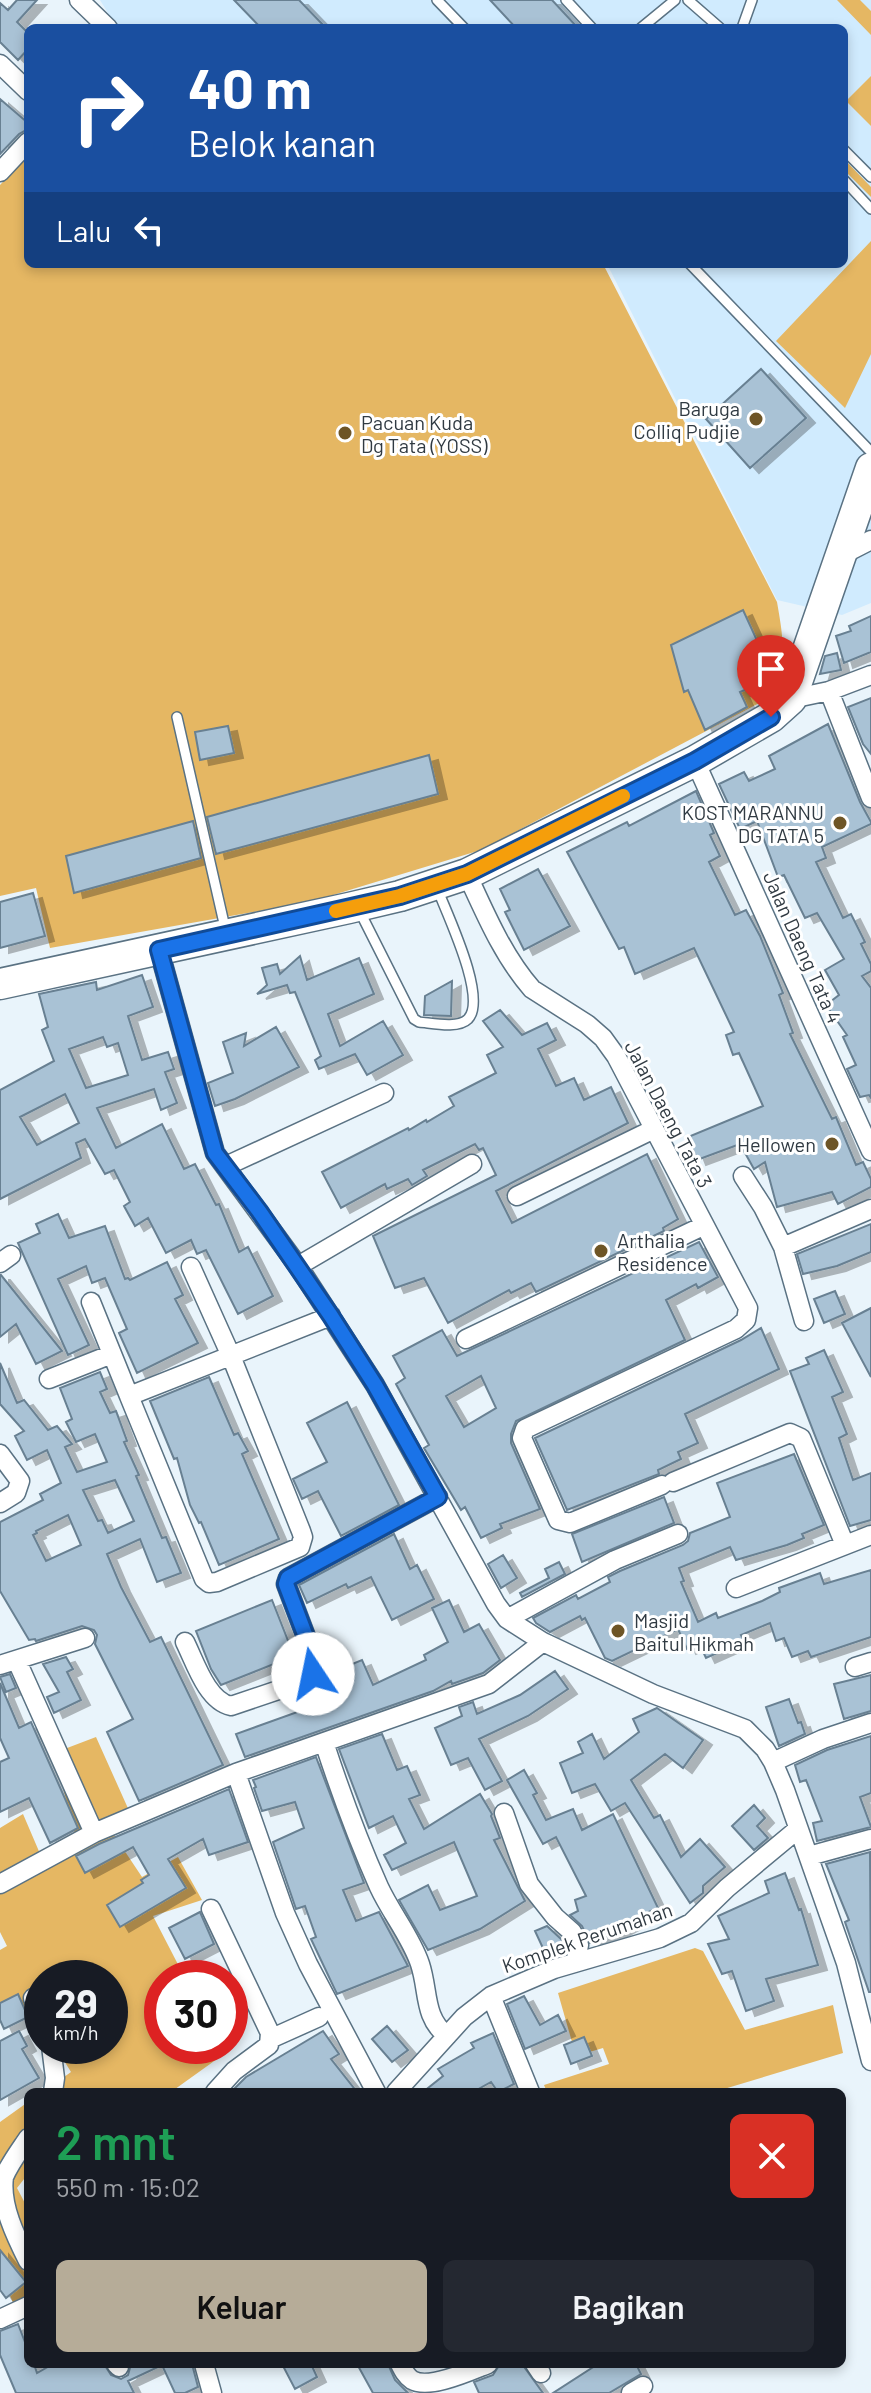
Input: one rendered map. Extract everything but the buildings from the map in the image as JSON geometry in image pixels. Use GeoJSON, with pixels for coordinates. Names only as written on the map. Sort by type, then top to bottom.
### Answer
{"type":"FeatureCollection","features":[{"type":"Feature","properties":{"kind":"main road"},"geometry":{"type":"LineString","coordinates":[[0,984],[357,907],[467,874],[695,761],[771,717],[791,699],[871,468]]}},
{"type":"Feature","properties":{"kind":"street"},"geometry":{"type":"LineString","coordinates":[[79,0],[104,24]]}},
{"type":"Feature","properties":{"kind":"street"},"geometry":{"type":"LineString","coordinates":[[0,64],[24,87]]}},
{"type":"Feature","properties":{"kind":"street"},"geometry":{"type":"LineString","coordinates":[[0,172],[24,146]]}},
{"type":"Feature","properties":{"kind":"street"},"geometry":{"type":"LineString","coordinates":[[840,556],[871,540]]}},
{"type":"Feature","properties":{"kind":"street"},"geometry":{"type":"LineString","coordinates":[[791,699],[829,691],[871,675]]}},
{"type":"Feature","properties":{"kind":"street"},"geometry":{"type":"LineString","coordinates":[[829,691],[871,798]]}},
{"type":"Feature","properties":{"kind":"street","name":"Jalan Daeng Tata 4"},"geometry":{"type":"LineString","coordinates":[[695,761],[871,1151]]}},
{"type":"Feature","properties":{"kind":"street","name":"Jalan Daeng Tata 3"},"geometry":{"type":"LineString","coordinates":[[467,874],[486,916],[523,979],[532,989],[603,1038],[616,1056],[748,1308],[746,1320],[736,1329],[525,1429],[522,1438],[558,1520],[570,1523],[790,1433],[801,1438],[845,1545]]}},
{"type":"Feature","properties":{"kind":"street"},"geometry":{"type":"LineString","coordinates":[[159,950],[215,1153],[298,1266],[375,1385],[507,1619],[543,1642],[653,1694],[745,1729],[773,1762],[846,1963],[871,2061]]}},
{"type":"Feature","properties":{"kind":"street"},"geometry":{"type":"LineString","coordinates":[[226,1166],[384,1093]]}},
{"type":"Feature","properties":{"kind":"street"},"geometry":{"type":"LineString","coordinates":[[517,1196],[654,1129]]}},
{"type":"Feature","properties":{"kind":"street"},"geometry":{"type":"LineString","coordinates":[[298,1266],[472,1164]]}},
{"type":"Feature","properties":{"kind":"street"},"geometry":{"type":"LineString","coordinates":[[743,1176],[783,1247],[804,1321]]}},
{"type":"Feature","properties":{"kind":"street"},"geometry":{"type":"LineString","coordinates":[[783,1247],[871,1209]]}},
{"type":"Feature","properties":{"kind":"street"},"geometry":{"type":"LineString","coordinates":[[466,1339],[703,1226]]}},
{"type":"Feature","properties":{"kind":"street"},"geometry":{"type":"LineString","coordinates":[[91,1302],[200,1575],[207,1582],[217,1582],[297,1548],[303,1537],[231,1356],[191,1267]]}},
{"type":"Feature","properties":{"kind":"street"},"geometry":{"type":"LineString","coordinates":[[129,1396],[331,1316]]}},
{"type":"Feature","properties":{"kind":"street"},"geometry":{"type":"LineString","coordinates":[[49,1379],[112,1354]]}},
{"type":"Feature","properties":{"kind":"street"},"geometry":{"type":"LineString","coordinates":[[0,1454],[20,1481],[12,1497],[0,1503]]}},
{"type":"Feature","properties":{"kind":"street"},"geometry":{"type":"LineString","coordinates":[[185,1642],[214,1697],[225,1705],[231,1706],[308,1680],[313,1674],[314,1658],[286,1584],[288,1578],[438,1497]]}},
{"type":"Feature","properties":{"kind":"street"},"geometry":{"type":"LineString","coordinates":[[507,1619],[615,1560],[678,1534]]}},
{"type":"Feature","properties":{"kind":"street"},"geometry":{"type":"LineString","coordinates":[[736,1588],[871,1535]]}},
{"type":"Feature","properties":{"kind":"street"},"geometry":{"type":"LineString","coordinates":[[85,1638],[8,1663],[94,1833]]}},
{"type":"Feature","properties":{"kind":"street"},"geometry":{"type":"LineString","coordinates":[[0,1884],[94,1833],[236,1773],[489,1684],[543,1642]]}},
{"type":"Feature","properties":{"kind":"street"},"geometry":{"type":"LineString","coordinates":[[773,1762],[823,1739],[871,1723]]}},
{"type":"Feature","properties":{"kind":"street"},"geometry":{"type":"LineString","coordinates":[[324,1742],[353,1826],[379,1886],[420,1964],[428,2011],[435,2027],[447,2036]]}},
{"type":"Feature","properties":{"kind":"street"},"geometry":{"type":"LineString","coordinates":[[236,1773],[285,1913],[308,1964],[374,2088]]}},
{"type":"Feature","properties":{"kind":"street"},"geometry":{"type":"LineString","coordinates":[[504,1813],[529,1884],[542,1903],[572,1932],[579,1945],[575,1963]]}},
{"type":"Feature","properties":{"kind":"street","name":"Komplek Perumahan"},"geometry":{"type":"LineString","coordinates":[[400,2088],[464,2017],[491,1996],[528,1979],[660,1938],[691,1923],[727,1888],[798,1829]]}},
{"type":"Feature","properties":{"kind":"street"},"geometry":{"type":"LineString","coordinates":[[809,1856],[871,1839]]}},
{"type":"Feature","properties":{"kind":"street"},"geometry":{"type":"LineString","coordinates":[[211,1909],[267,2024],[270,2039],[269,2045],[234,2071],[219,2088]]}},
{"type":"Feature","properties":{"kind":"street"},"geometry":{"type":"LineString","coordinates":[[491,1996],[528,2088]]}},
{"type":"Feature","properties":{"kind":"street"},"geometry":{"type":"LineString","coordinates":[[270,2039],[319,2017]]}},
{"type":"Feature","properties":{"kind":"street"},"geometry":{"type":"LineString","coordinates":[[53,2064],[54,2088]]}},
{"type":"Feature","properties":{"kind":"street"},"geometry":{"type":"LineString","coordinates":[[24,2144],[4,2176],[0,2189],[5,2215],[24,2253]]}},
{"type":"Feature","properties":{"kind":"street"},"geometry":{"type":"LineString","coordinates":[[0,2319],[24,2308]]}},
{"type":"Feature","properties":{"kind":"street"},"geometry":{"type":"LineString","coordinates":[[205,2368],[212,2393]]}},
{"type":"Feature","properties":{"kind":"street"},"geometry":{"type":"LineString","coordinates":[[402,2368],[406,2376],[422,2383],[445,2381],[478,2368]]}},
{"type":"Feature","properties":{"kind":"lane"},"geometry":{"type":"LineString","coordinates":[[437,0],[460,24]]}},
{"type":"Feature","properties":{"kind":"lane"},"geometry":{"type":"LineString","coordinates":[[566,0],[588,24]]}},
{"type":"Feature","properties":{"kind":"lane"},"geometry":{"type":"LineString","coordinates":[[646,24],[675,0]]}},
{"type":"Feature","properties":{"kind":"lane"},"geometry":{"type":"LineString","coordinates":[[688,0],[715,24]]}},
{"type":"Feature","properties":{"kind":"lane"},"geometry":{"type":"LineString","coordinates":[[743,24],[752,0]]}},
{"type":"Feature","properties":{"kind":"lane"},"geometry":{"type":"LineString","coordinates":[[848,154],[871,177]]}},
{"type":"Feature","properties":{"kind":"lane"},"geometry":{"type":"LineString","coordinates":[[848,184],[871,209]]}},
{"type":"Feature","properties":{"kind":"lane"},"geometry":{"type":"LineString","coordinates":[[694,268],[871,452]]}},
{"type":"Feature","properties":{"kind":"lane"},"geometry":{"type":"LineString","coordinates":[[177,717],[227,935]]}},
{"type":"Feature","properties":{"kind":"lane"},"geometry":{"type":"LineString","coordinates":[[357,907],[414,1019],[435,1023],[463,1022],[469,1018],[474,1005],[473,991],[465,959],[435,885]]}},
{"type":"Feature","properties":{"kind":"shaded area"},"geometry":{"type":"Polygon","coordinates":[[[100,0],[871,0],[871,603],[842,615],[777,600],[609,268],[848,268],[848,24],[115,24],[100,0]]]}},
{"type":"Feature","properties":{"kind":"shaded area"},"geometry":{"type":"Polygon","coordinates":[[[837,0],[860,0],[871,11],[871,35],[837,0]]]}},
{"type":"Feature","properties":{"kind":"shaded area"},"geometry":{"type":"Polygon","coordinates":[[[871,76],[871,126],[848,103],[848,99],[871,76]]]}},
{"type":"Feature","properties":{"kind":"shaded area","name":"Pacuan Kuda Dg Tata (YOSS)"},"geometry":{"type":"Polygon","coordinates":[[[24,159],[24,268],[605,268],[777,602],[783,653],[773,689],[765,700],[481,850],[310,902],[50,948],[36,888],[0,896],[0,185],[24,159]]]}},
{"type":"Feature","properties":{"kind":"shaded area"},"geometry":{"type":"Polygon","coordinates":[[[848,163],[871,187],[871,197],[848,174],[848,163]]]}},
{"type":"Feature","properties":{"kind":"shaded area"},"geometry":{"type":"Polygon","coordinates":[[[871,241],[871,354],[845,408],[776,341],[871,241]]]}},
{"type":"Feature","properties":{"kind":"shaded area"},"geometry":{"type":"Polygon","coordinates":[[[96,1737],[131,1815],[110,1829],[142,1877],[178,1857],[202,1900],[153,1916],[176,1960],[144,1960],[144,2064],[210,2064],[177,2088],[49,2088],[71,2072],[66,2064],[128,2064],[128,1960],[24,1960],[24,2017],[15,2019],[0,2008],[0,1950],[7,1946],[0,1932],[0,1828],[23,1814],[44,1863],[77,1842],[54,1753],[96,1737]]]}},
{"type":"Feature","properties":{"kind":"shaded area"},"geometry":{"type":"Polygon","coordinates":[[[695,1948],[703,1951],[745,2030],[833,2005],[843,2053],[727,2088],[545,2088],[544,2085],[609,2064],[603,2048],[576,2056],[558,1993],[695,1948]]]}},
{"type":"Feature","properties":{"kind":"shaded area"},"geometry":{"type":"Polygon","coordinates":[[[24,2105],[24,2179],[17,2188],[24,2201],[24,2300],[14,2305],[0,2272],[0,2122],[24,2105]]]}},
{"type":"Feature","properties":{"kind":"slow traffic"},"geometry":{"type":"LineString","coordinates":[[336,911],[400,896],[467,874],[623,796]]}},
{"type":"Feature","properties":{"kind":"place","name":"Baruga Colliq Pudjie"},"geometry":{"type":"Point","coordinates":[756,419]}},
{"type":"Feature","properties":{"kind":"place","name":"Pacuan Kuda Dg Tata (YOSS)"},"geometry":{"type":"Point","coordinates":[345,433]}},
{"type":"Feature","properties":{"kind":"place","name":"KOST MARANNU DG TATA 5"},"geometry":{"type":"Point","coordinates":[840,823]}},
{"type":"Feature","properties":{"kind":"place","name":"Hellowen"},"geometry":{"type":"Point","coordinates":[832,1144]}},
{"type":"Feature","properties":{"kind":"place","name":"Arthalia Residence"},"geometry":{"type":"Point","coordinates":[601,1251]}},
{"type":"Feature","properties":{"kind":"place","name":"Masjid Baitul Hikmah"},"geometry":{"type":"Point","coordinates":[618,1631]}},
{"type":"Feature","properties":{"kind":"route"},"geometry":{"type":"LineString","coordinates":[[313,1674],[314,1658],[286,1584],[288,1578],[438,1497],[375,1385],[331,1316],[215,1153],[159,950],[400,896],[467,874],[695,761],[771,717]]}}]}
